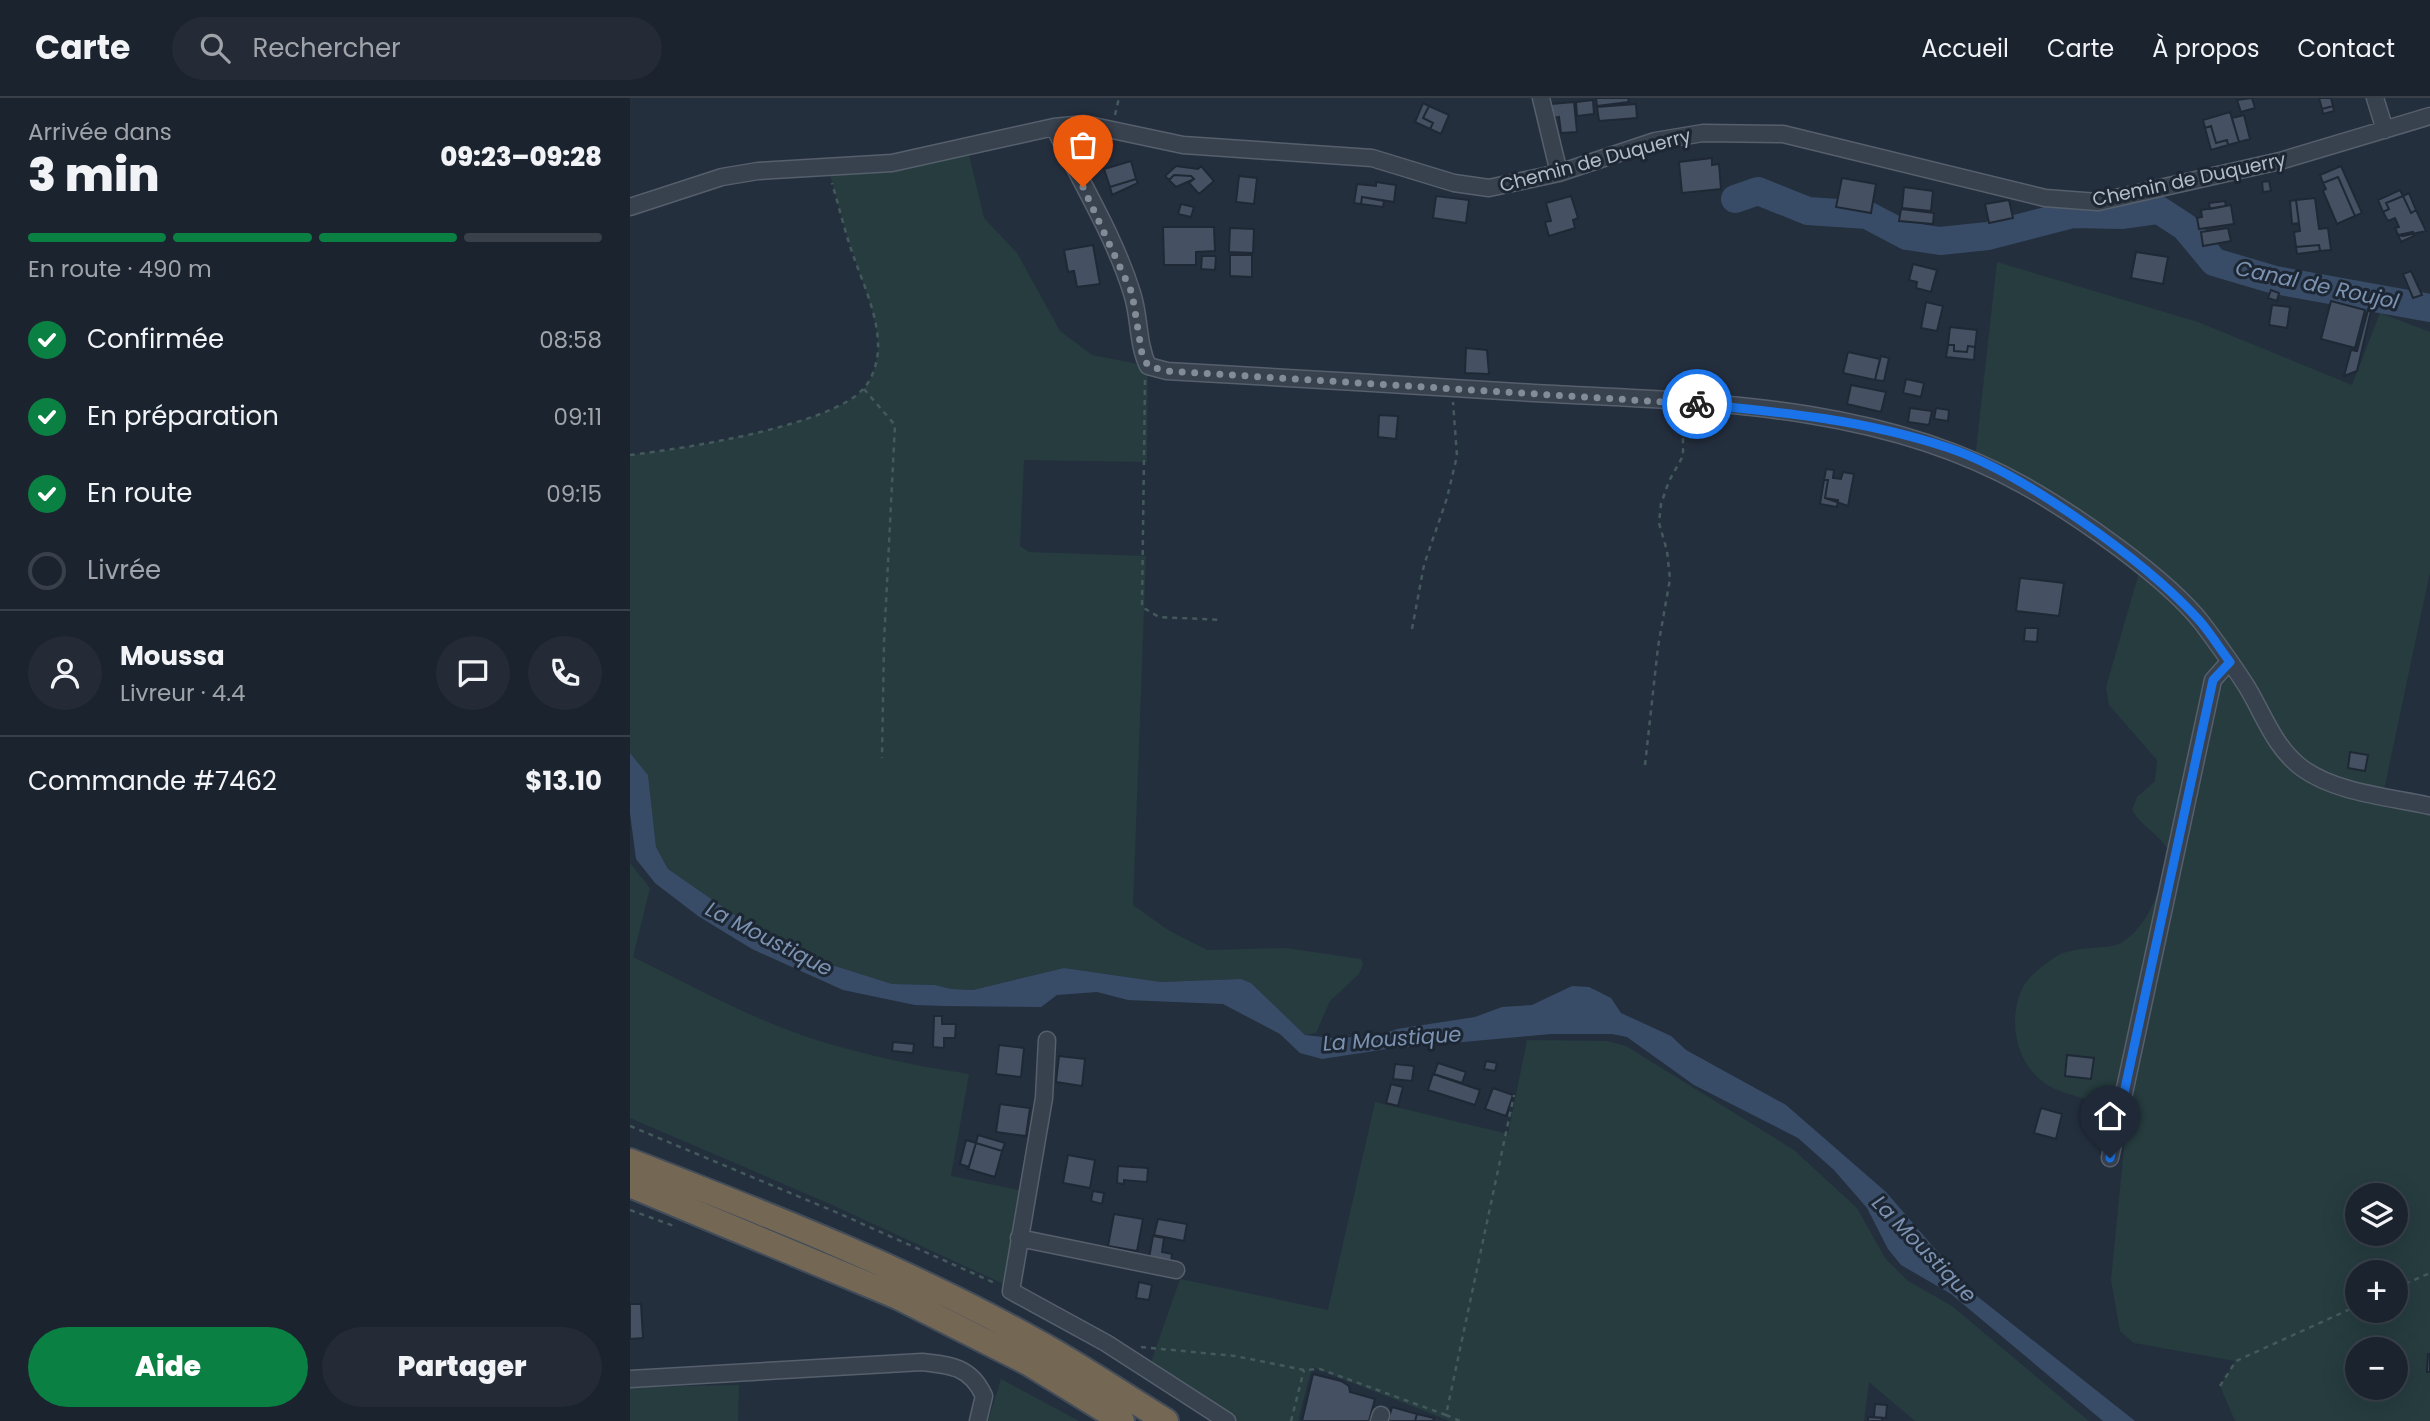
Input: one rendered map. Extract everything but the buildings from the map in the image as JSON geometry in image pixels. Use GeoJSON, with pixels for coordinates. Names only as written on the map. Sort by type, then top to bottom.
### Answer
{"type":"FeatureCollection","features":[{"type":"Feature","properties":{"kind":"highway"},"geometry":{"type":"LineString","coordinates":[[630,1161],[785,1221],[909,1276],[1048,1348],[1166,1421]]}},
{"type":"Feature","properties":{"kind":"highway"},"geometry":{"type":"LineString","coordinates":[[630,1185],[898,1297],[1030,1364],[1122,1421]]}},
{"type":"Feature","properties":{"kind":"street"},"geometry":{"type":"LineString","coordinates":[[1541,98],[1559,173]]}},
{"type":"Feature","properties":{"kind":"street"},"geometry":{"type":"LineString","coordinates":[[2375,98],[2385,130]]}},
{"type":"Feature","properties":{"kind":"street","name":"Chemin de Duquerry"},"geometry":{"type":"LineString","coordinates":[[630,207],[722,177],[758,171],[892,163],[1054,127],[1084,124],[1110,127],[1183,145],[1372,158],[1454,183],[1489,188],[1559,173],[1655,141],[1703,132],[1783,134],[2045,198],[2098,202],[2280,161],[2430,116]]}},
{"type":"Feature","properties":{"kind":"street"},"geometry":{"type":"LineString","coordinates":[[1054,127],[1114,247],[1132,293],[1142,354],[1148,366],[1167,371],[1454,388],[1807,414],[1950,449],[2026,487],[2141,566],[2199,620],[2248,688],[2267,727],[2302,768],[2333,784],[2430,806]]}},
{"type":"Feature","properties":{"kind":"street"},"geometry":{"type":"LineString","coordinates":[[2110,1158],[2213,680],[2230,662]]}},
{"type":"Feature","properties":{"kind":"street"},"geometry":{"type":"LineString","coordinates":[[1047,1040],[1044,1098],[1011,1290],[1106,1343],[1227,1421]]}},
{"type":"Feature","properties":{"kind":"street"},"geometry":{"type":"LineString","coordinates":[[1019,1238],[1176,1270]]}},
{"type":"Feature","properties":{"kind":"street"},"geometry":{"type":"LineString","coordinates":[[630,1378],[922,1362],[954,1365],[970,1373],[984,1396],[978,1421]]}},
{"type":"Feature","properties":{"kind":"path"},"geometry":{"type":"LineString","coordinates":[[1110,127],[1119,98]]}},
{"type":"Feature","properties":{"kind":"path"},"geometry":{"type":"LineString","coordinates":[[630,455],[689,448],[806,420],[864,389],[875,365],[878,340],[865,286],[828,167]]}},
{"type":"Feature","properties":{"kind":"path"},"geometry":{"type":"LineString","coordinates":[[1148,366],[1143,416],[1142,607],[1158,617],[1221,620]]}},
{"type":"Feature","properties":{"kind":"path"},"geometry":{"type":"LineString","coordinates":[[1412,629],[1424,565],[1447,498],[1457,456],[1454,388]]}},
{"type":"Feature","properties":{"kind":"path"},"geometry":{"type":"LineString","coordinates":[[864,389],[894,425],[884,642],[882,758]]}},
{"type":"Feature","properties":{"kind":"path"},"geometry":{"type":"LineString","coordinates":[[1645,765],[1658,647],[1671,579],[1659,523],[1661,504],[1682,456],[1683,415],[1689,404]]}},
{"type":"Feature","properties":{"kind":"path"},"geometry":{"type":"LineString","coordinates":[[1446,1415],[1514,1095]]}},
{"type":"Feature","properties":{"kind":"path"},"geometry":{"type":"LineString","coordinates":[[630,1126],[838,1213],[1011,1290]]}},
{"type":"Feature","properties":{"kind":"path"},"geometry":{"type":"LineString","coordinates":[[630,1210],[682,1229]]}},
{"type":"Feature","properties":{"kind":"path"},"geometry":{"type":"LineString","coordinates":[[2408,1283],[2430,1273]]}},
{"type":"Feature","properties":{"kind":"path"},"geometry":{"type":"LineString","coordinates":[[2220,1386],[2236,1361],[2345,1311]]}},
{"type":"Feature","properties":{"kind":"path"},"geometry":{"type":"LineString","coordinates":[[1106,1343],[1235,1356],[1304,1370],[1320,1369],[1460,1421]]}},
{"type":"Feature","properties":{"kind":"path"},"geometry":{"type":"LineString","coordinates":[[1291,1421],[1304,1370]]}},
{"type":"Feature","properties":{"kind":"green space"},"geometry":{"type":"Polygon","coordinates":[[[967,146],[984,218],[1017,253],[1060,331],[1092,355],[1148,366],[1147,462],[1024,460],[1020,546],[1029,552],[1146,556],[1133,905],[1168,930],[1207,950],[1286,948],[1361,959],[1363,965],[1359,974],[1330,1001],[1316,1033],[1305,1035],[1251,983],[1241,979],[1161,982],[1064,968],[973,990],[935,985],[892,984],[816,960],[756,930],[668,869],[656,847],[648,775],[630,753],[630,455],[683,448],[788,425],[845,403],[863,390],[873,373],[877,359],[876,329],[828,167],[967,146]]]}},
{"type":"Feature","properties":{"kind":"green space"},"geometry":{"type":"Polygon","coordinates":[[[1997,262],[2198,322],[2352,385],[2380,313],[2430,332],[2430,572],[2383,795],[2430,806],[2430,1421],[2235,1421],[2220,1386],[2235,1361],[2134,1343],[2120,1331],[2111,1280],[2125,1138],[2109,1107],[2049,1086],[2030,1068],[2018,1044],[2015,1017],[2017,1004],[2021,991],[2032,976],[2048,962],[2067,952],[2121,943],[2140,926],[2148,914],[2163,876],[2169,851],[2132,810],[2137,797],[2155,781],[2157,760],[2109,705],[2106,687],[2141,566],[1975,459],[1997,262]]]}},
{"type":"Feature","properties":{"kind":"green space"},"geometry":{"type":"Polygon","coordinates":[[[630,863],[650,888],[633,957],[744,1012],[790,1031],[852,1050],[969,1074],[951,1176],[1023,1191],[1008,1286],[830,1204],[630,1118],[630,863]]]}},
{"type":"Feature","properties":{"kind":"green space"},"geometry":{"type":"Polygon","coordinates":[[[1527,1040],[1607,1041],[1626,1046],[1794,1150],[1857,1208],[1885,1258],[1908,1281],[1952,1306],[2089,1421],[1915,1421],[1869,1382],[1864,1421],[1450,1421],[1312,1367],[1298,1421],[1232,1421],[1150,1365],[1180,1279],[1328,1310],[1375,1102],[1508,1134],[1527,1040]]]}},
{"type":"Feature","properties":{"kind":"green space"},"geometry":{"type":"Polygon","coordinates":[[[1001,1379],[1079,1421],[988,1421],[1001,1379]]]}},
{"type":"Feature","properties":{"kind":"green space"},"geometry":{"type":"Polygon","coordinates":[[[739,1385],[738,1421],[630,1421],[630,1387],[739,1385]]]}},
{"type":"Feature","properties":{"kind":"water","name":"La Moustique"},"geometry":{"type":"Polygon","coordinates":[[[630,753],[648,775],[656,847],[668,869],[756,930],[816,960],[892,984],[935,985],[973,990],[1064,968],[1161,982],[1241,979],[1251,983],[1305,1035],[1332,1038],[1378,1036],[1397,1029],[1475,1017],[1502,1007],[1532,1005],[1572,986],[1589,987],[1611,998],[1621,1013],[1671,1036],[1686,1050],[1786,1105],[1886,1192],[1973,1293],[2135,1421],[2103,1421],[1951,1294],[1901,1265],[1888,1249],[1867,1208],[1834,1170],[1798,1138],[1694,1085],[1627,1037],[1612,1034],[1551,1034],[1387,1049],[1322,1059],[1300,1053],[1280,1034],[1223,1004],[1128,1000],[1097,992],[1057,995],[1041,1007],[915,1005],[843,990],[752,949],[698,916],[655,883],[636,859],[630,813],[630,753]]]}},
{"type":"Feature","properties":{"kind":"waterway","name":"Canal de Roujol"},"geometry":{"type":"LineString","coordinates":[[1735,199],[1758,191],[1808,211],[1867,215],[1907,236],[1940,241],[1988,236],[2073,214],[2123,215],[2159,210],[2185,227],[2214,262],[2275,280],[2430,308]]}},
{"type":"Feature","properties":{"kind":"way so far"},"geometry":{"type":"LineString","coordinates":[[1083,187],[1114,247],[1132,293],[1142,354],[1148,366],[1167,371],[1697,404]]}},
{"type":"Feature","properties":{"kind":"route"},"geometry":{"type":"LineString","coordinates":[[1697,404],[1807,414],[1848,422],[1950,449],[1975,460],[2026,487],[2141,566],[2199,620],[2230,662],[2213,680],[2110,1158]]}}]}
